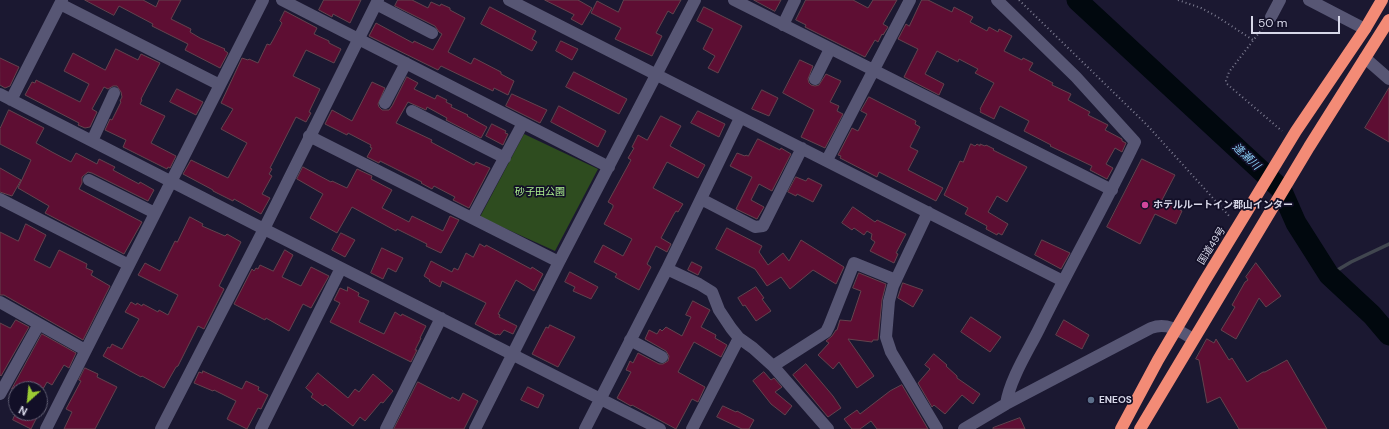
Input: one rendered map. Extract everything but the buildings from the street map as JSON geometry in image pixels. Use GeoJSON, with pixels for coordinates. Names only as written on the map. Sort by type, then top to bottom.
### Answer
{"type":"FeatureCollection","features":[{"type":"Feature","properties":{"kind":"highway","name":"国道49号"},"geometry":{"type":"LineString","coordinates":[[1121,429],[1158,360],[1296,131],[1365,29],[1382,0]]}},
{"type":"Feature","properties":{"kind":"highway"},"geometry":{"type":"LineString","coordinates":[[1140,429],[1308,147],[1389,20]]}},
{"type":"Feature","properties":{"kind":"street"},"geometry":{"type":"LineString","coordinates":[[46,429],[264,0]]}},
{"type":"Feature","properties":{"kind":"street"},"geometry":{"type":"LineString","coordinates":[[282,0],[609,167]]}},
{"type":"Feature","properties":{"kind":"street"},"geometry":{"type":"LineString","coordinates":[[509,0],[1063,281]]}},
{"type":"Feature","properties":{"kind":"street"},"geometry":{"type":"LineString","coordinates":[[475,429],[559,262],[695,0]]}},
{"type":"Feature","properties":{"kind":"street"},"geometry":{"type":"LineString","coordinates":[[734,0],[1112,190]]}},
{"type":"Feature","properties":{"kind":"street"},"geometry":{"type":"LineString","coordinates":[[783,25],[795,0]]}},
{"type":"Feature","properties":{"kind":"street"},"geometry":{"type":"LineString","coordinates":[[827,160],[910,0]]}},
{"type":"Feature","properties":{"kind":"street"},"geometry":{"type":"LineString","coordinates":[[997,0],[1076,77],[1135,142],[1112,190],[1063,281],[1017,374],[1009,392],[1006,404]]}},
{"type":"Feature","properties":{"kind":"street"},"geometry":{"type":"LineString","coordinates":[[1272,16],[1280,0]]}},
{"type":"Feature","properties":{"kind":"street"},"geometry":{"type":"LineString","coordinates":[[1309,0],[1365,29]]}},
{"type":"Feature","properties":{"kind":"street"},"geometry":{"type":"LineString","coordinates":[[11,100],[61,2],[220,85]]}},
{"type":"Feature","properties":{"kind":"street"},"geometry":{"type":"LineString","coordinates":[[161,429],[264,229],[377,2],[432,33]]}},
{"type":"Feature","properties":{"kind":"street"},"geometry":{"type":"LineString","coordinates":[[815,79],[830,49]]}},
{"type":"Feature","properties":{"kind":"street"},"geometry":{"type":"LineString","coordinates":[[1365,58],[1389,79]]}},
{"type":"Feature","properties":{"kind":"street"},"geometry":{"type":"LineString","coordinates":[[385,103],[406,63]]}},
{"type":"Feature","properties":{"kind":"street"},"geometry":{"type":"LineString","coordinates":[[92,141],[114,93]]}},
{"type":"Feature","properties":{"kind":"street"},"geometry":{"type":"LineString","coordinates":[[0,94],[660,429]]}},
{"type":"Feature","properties":{"kind":"street"},"geometry":{"type":"LineString","coordinates":[[412,111],[504,158]]}},
{"type":"Feature","properties":{"kind":"street"},"geometry":{"type":"LineString","coordinates":[[585,429],[667,269],[740,118]]}},
{"type":"Feature","properties":{"kind":"street"},"geometry":{"type":"LineString","coordinates":[[472,218],[523,123]]}},
{"type":"Feature","properties":{"kind":"street"},"geometry":{"type":"LineString","coordinates":[[309,136],[559,262]]}},
{"type":"Feature","properties":{"kind":"street"},"geometry":{"type":"LineString","coordinates":[[701,199],[755,227],[763,226],[802,148]]}},
{"type":"Feature","properties":{"kind":"street"},"geometry":{"type":"LineString","coordinates":[[89,180],[155,213]]}},
{"type":"Feature","properties":{"kind":"street"},"geometry":{"type":"LineString","coordinates":[[0,200],[129,265]]}},
{"type":"Feature","properties":{"kind":"street"},"geometry":{"type":"LineString","coordinates":[[928,212],[896,280],[889,301],[886,337],[888,346],[937,429]]}},
{"type":"Feature","properties":{"kind":"street"},"geometry":{"type":"LineString","coordinates":[[773,366],[826,332],[854,263],[896,280]]}},
{"type":"Feature","properties":{"kind":"street"},"geometry":{"type":"LineString","coordinates":[[261,429],[341,268]]}},
{"type":"Feature","properties":{"kind":"street"},"geometry":{"type":"LineString","coordinates":[[667,269],[699,284],[712,292],[719,310],[739,338],[773,366],[828,429]]}},
{"type":"Feature","properties":{"kind":"street"},"geometry":{"type":"LineString","coordinates":[[0,302],[85,350]]}},
{"type":"Feature","properties":{"kind":"street"},"geometry":{"type":"LineString","coordinates":[[386,429],[441,318]]}},
{"type":"Feature","properties":{"kind":"street"},"geometry":{"type":"LineString","coordinates":[[0,394],[39,324]]}},
{"type":"Feature","properties":{"kind":"street"},"geometry":{"type":"LineString","coordinates":[[964,429],[1006,404],[1151,328],[1163,325],[1193,339]]}},
{"type":"Feature","properties":{"kind":"street"},"geometry":{"type":"LineString","coordinates":[[692,429],[739,338]]}},
{"type":"Feature","properties":{"kind":"street"},"geometry":{"type":"LineString","coordinates":[[630,340],[662,357]]}},
{"type":"Feature","properties":{"kind":"path"},"geometry":{"type":"LineString","coordinates":[[1019,0],[1147,125],[1230,217]]}},
{"type":"Feature","properties":{"kind":"path"},"geometry":{"type":"LineString","coordinates":[[1178,0],[1201,8],[1216,16],[1253,40]]}},
{"type":"Feature","properties":{"kind":"path"},"geometry":{"type":"LineString","coordinates":[[1272,16],[1229,72],[1226,81],[1227,84],[1282,131]]}},
{"type":"Feature","properties":{"kind":"green space","name":"砂子田公園"},"geometry":{"type":"Polygon","coordinates":[[[524,134],[598,169],[555,251],[480,217],[524,134]]]}},
{"type":"Feature","properties":{"kind":"waterway","name":"逢瀬川"},"geometry":{"type":"LineString","coordinates":[[1077,0],[1281,189],[1296,223],[1329,275],[1372,315],[1389,335]]}},
{"type":"Feature","properties":{"kind":"waterway"},"geometry":{"type":"LineString","coordinates":[[1329,275],[1351,262],[1389,244]]}},
{"type":"Feature","properties":{"kind":"place","name":"ホテルルートイン郡山インター"},"geometry":{"type":"Point","coordinates":[1145,205]}},
{"type":"Feature","properties":{"kind":"place","name":"ENEOS"},"geometry":{"type":"Point","coordinates":[1091,400]}}]}
